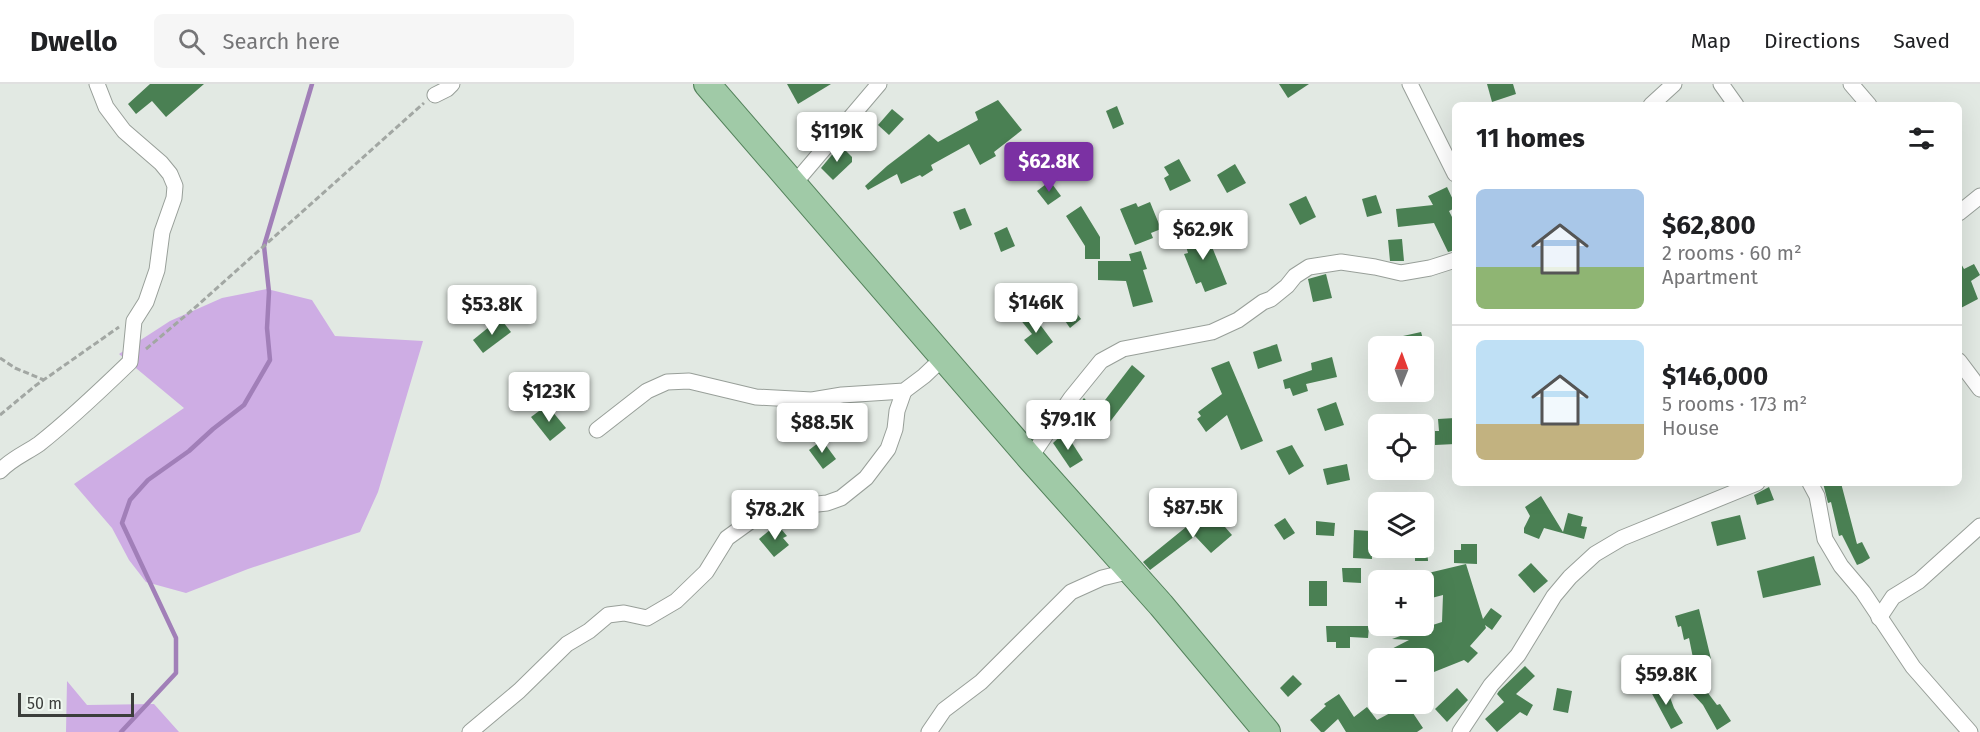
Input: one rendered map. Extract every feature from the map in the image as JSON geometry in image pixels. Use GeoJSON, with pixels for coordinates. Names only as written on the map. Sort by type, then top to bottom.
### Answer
{"type":"FeatureCollection","features":[{"type":"Feature","properties":{"kind":"main road"},"geometry":{"type":"LineString","coordinates":[[707,84],[1029,458],[1161,605],[1267,732]]}},
{"type":"Feature","properties":{"kind":"street"},"geometry":{"type":"LineString","coordinates":[[0,471],[6,464],[37,445],[95,397],[130,362],[134,321],[146,302],[157,270],[162,232],[174,198],[175,186],[170,174],[161,163],[124,131],[106,107],[96,84]]}},
{"type":"Feature","properties":{"kind":"street"},"geometry":{"type":"LineString","coordinates":[[435,95],[452,84]]}},
{"type":"Feature","properties":{"kind":"street"},"geometry":{"type":"LineString","coordinates":[[794,184],[879,84]]}},
{"type":"Feature","properties":{"kind":"street"},"geometry":{"type":"LineString","coordinates":[[1410,84],[1452,168]]}},
{"type":"Feature","properties":{"kind":"street"},"geometry":{"type":"LineString","coordinates":[[1654,102],[1674,84]]}},
{"type":"Feature","properties":{"kind":"street"},"geometry":{"type":"LineString","coordinates":[[1721,84],[1734,102]]}},
{"type":"Feature","properties":{"kind":"street"},"geometry":{"type":"LineString","coordinates":[[1851,84],[1866,102]]}},
{"type":"Feature","properties":{"kind":"street"},"geometry":{"type":"LineString","coordinates":[[1962,211],[1980,196]]}},
{"type":"Feature","properties":{"kind":"street"},"geometry":{"type":"LineString","coordinates":[[1029,458],[1071,398],[1101,361],[1123,349],[1212,332],[1238,320],[1271,299],[1295,276],[1309,267],[1341,262],[1401,273],[1452,261]]}},
{"type":"Feature","properties":{"kind":"street"},"geometry":{"type":"LineString","coordinates":[[597,430],[647,391],[667,382],[689,381],[756,397],[812,400],[842,395],[904,391],[943,358]]}},
{"type":"Feature","properties":{"kind":"street"},"geometry":{"type":"LineString","coordinates":[[1962,365],[1980,389]]}},
{"type":"Feature","properties":{"kind":"street"},"geometry":{"type":"LineString","coordinates":[[470,732],[519,691],[567,644],[589,631],[608,615],[624,613],[647,618],[676,600],[706,572],[727,538],[752,520],[789,507],[827,503],[840,498],[866,478],[888,449],[904,391]]}},
{"type":"Feature","properties":{"kind":"street"},"geometry":{"type":"LineString","coordinates":[[1460,732],[1491,685],[1518,655],[1554,596],[1570,577],[1595,554],[1622,538],[1750,486]]}},
{"type":"Feature","properties":{"kind":"street"},"geometry":{"type":"LineString","coordinates":[[1812,486],[1817,496],[1825,539],[1841,566],[1863,592],[1913,667],[1970,732]]}},
{"type":"Feature","properties":{"kind":"street"},"geometry":{"type":"LineString","coordinates":[[1879,618],[1893,597],[1919,580],[1980,526]]}},
{"type":"Feature","properties":{"kind":"street"},"geometry":{"type":"LineString","coordinates":[[929,732],[944,710],[981,682],[1071,592],[1102,578],[1131,571]]}},
{"type":"Feature","properties":{"kind":"path"},"geometry":{"type":"LineString","coordinates":[[130,362],[223,283],[412,112],[435,95]]}},
{"type":"Feature","properties":{"kind":"path"},"geometry":{"type":"LineString","coordinates":[[0,415],[114,329],[134,321]]}},
{"type":"Feature","properties":{"kind":"path"},"geometry":{"type":"LineString","coordinates":[[0,358],[15,368],[44,380]]}},
{"type":"Feature","properties":{"kind":"shaded area"},"geometry":{"type":"Polygon","coordinates":[[[267,289],[312,300],[335,336],[423,341],[378,492],[360,532],[248,569],[186,593],[146,582],[129,560],[112,528],[74,484],[184,408],[119,354],[170,321],[222,298],[267,289]]]}},
{"type":"Feature","properties":{"kind":"shaded area"},"geometry":{"type":"Polygon","coordinates":[[[67,681],[87,705],[154,704],[179,732],[66,732],[67,681]]]}},
{"type":"Feature","properties":{"kind":"building"},"geometry":{"type":"Polygon","coordinates":[[[150,84],[204,84],[166,117],[152,101],[136,114],[128,104],[150,84]]]}},
{"type":"Feature","properties":{"kind":"building"},"geometry":{"type":"Polygon","coordinates":[[[787,84],[831,84],[798,104],[787,84]]]}},
{"type":"Feature","properties":{"kind":"building"},"geometry":{"type":"Polygon","coordinates":[[[1279,84],[1309,84],[1288,98],[1279,84]]]}},
{"type":"Feature","properties":{"kind":"building"},"geometry":{"type":"Polygon","coordinates":[[[1487,84],[1513,84],[1516,94],[1492,102],[1487,84]]]}},
{"type":"Feature","properties":{"kind":"building"},"geometry":{"type":"Polygon","coordinates":[[[998,100],[1022,130],[994,152],[996,156],[980,165],[969,144],[931,165],[933,170],[922,177],[920,175],[901,184],[897,174],[868,190],[865,186],[929,134],[938,142],[978,120],[975,112],[998,100]]]}},
{"type":"Feature","properties":{"kind":"building"},"geometry":{"type":"Polygon","coordinates":[[[1117,106],[1124,124],[1113,129],[1106,111],[1117,106]]]}},
{"type":"Feature","properties":{"kind":"building"},"geometry":{"type":"Polygon","coordinates":[[[892,109],[904,119],[889,135],[878,125],[892,109]]]}},
{"type":"Feature","properties":{"kind":"building"},"geometry":{"type":"Polygon","coordinates":[[[840,145],[852,157],[852,162],[833,180],[821,168],[840,145]]]}},
{"type":"Feature","properties":{"kind":"building"},"geometry":{"type":"Polygon","coordinates":[[[1179,159],[1191,181],[1170,191],[1164,178],[1169,175],[1164,167],[1179,159]]]}},
{"type":"Feature","properties":{"kind":"building"},"geometry":{"type":"Polygon","coordinates":[[[1235,164],[1246,183],[1227,193],[1217,175],[1235,164]]]}},
{"type":"Feature","properties":{"kind":"building"},"geometry":{"type":"Polygon","coordinates":[[[1050,181],[1061,196],[1048,205],[1037,191],[1050,181]]]}},
{"type":"Feature","properties":{"kind":"building"},"geometry":{"type":"Polygon","coordinates":[[[1447,187],[1452,198],[1452,210],[1449,211],[1452,217],[1452,251],[1448,252],[1434,223],[1398,227],[1396,209],[1433,205],[1428,196],[1447,187]]]}},
{"type":"Feature","properties":{"kind":"building"},"geometry":{"type":"Polygon","coordinates":[[[1376,195],[1382,213],[1367,217],[1362,199],[1376,195]]]}},
{"type":"Feature","properties":{"kind":"building"},"geometry":{"type":"Polygon","coordinates":[[[1306,196],[1316,217],[1300,225],[1289,204],[1306,196]]]}},
{"type":"Feature","properties":{"kind":"building"},"geometry":{"type":"Polygon","coordinates":[[[1150,202],[1161,229],[1151,233],[1153,238],[1135,245],[1120,209],[1136,203],[1138,207],[1150,202]]]}},
{"type":"Feature","properties":{"kind":"building"},"geometry":{"type":"Polygon","coordinates":[[[1081,206],[1100,237],[1100,259],[1085,259],[1085,246],[1066,216],[1081,206]]]}},
{"type":"Feature","properties":{"kind":"building"},"geometry":{"type":"Polygon","coordinates":[[[965,208],[972,225],[960,230],[953,212],[965,208]]]}},
{"type":"Feature","properties":{"kind":"building"},"geometry":{"type":"Polygon","coordinates":[[[1007,227],[1015,246],[1001,252],[994,233],[1007,227]]]}},
{"type":"Feature","properties":{"kind":"building"},"geometry":{"type":"Polygon","coordinates":[[[1204,227],[1227,284],[1205,292],[1201,282],[1196,284],[1184,254],[1188,253],[1183,236],[1204,227]]]}},
{"type":"Feature","properties":{"kind":"building"},"geometry":{"type":"Polygon","coordinates":[[[1402,239],[1404,261],[1390,261],[1388,240],[1402,239]]]}},
{"type":"Feature","properties":{"kind":"building"},"geometry":{"type":"Polygon","coordinates":[[[1141,251],[1147,269],[1143,270],[1153,302],[1133,307],[1126,281],[1098,280],[1098,261],[1131,261],[1129,254],[1141,251]]]}},
{"type":"Feature","properties":{"kind":"building"},"geometry":{"type":"Polygon","coordinates":[[[1974,264],[1980,275],[1971,281],[1978,299],[1962,307],[1962,265],[1964,269],[1974,264]]]}},
{"type":"Feature","properties":{"kind":"building"},"geometry":{"type":"Polygon","coordinates":[[[1326,274],[1332,298],[1313,302],[1308,279],[1326,274]]]}},
{"type":"Feature","properties":{"kind":"building"},"geometry":{"type":"Polygon","coordinates":[[[1069,303],[1081,319],[1070,328],[1058,311],[1069,303]]]}},
{"type":"Feature","properties":{"kind":"building"},"geometry":{"type":"Polygon","coordinates":[[[1030,311],[1053,342],[1037,355],[1024,340],[1032,334],[1019,318],[1030,311]]]}},
{"type":"Feature","properties":{"kind":"building"},"geometry":{"type":"Polygon","coordinates":[[[500,318],[511,332],[483,353],[473,340],[500,318]]]}},
{"type":"Feature","properties":{"kind":"building"},"geometry":{"type":"Polygon","coordinates":[[[1421,332],[1422,336],[1403,336],[1421,332]]]}},
{"type":"Feature","properties":{"kind":"building"},"geometry":{"type":"Polygon","coordinates":[[[1277,344],[1282,361],[1258,369],[1253,352],[1277,344]]]}},
{"type":"Feature","properties":{"kind":"building"},"geometry":{"type":"Polygon","coordinates":[[[1332,357],[1337,377],[1306,384],[1308,391],[1293,396],[1290,388],[1285,389],[1283,380],[1312,370],[1311,363],[1332,357]]]}},
{"type":"Feature","properties":{"kind":"building"},"geometry":{"type":"Polygon","coordinates":[[[1229,361],[1263,441],[1241,450],[1227,415],[1206,432],[1197,419],[1201,416],[1198,412],[1222,394],[1211,368],[1229,361]]]}},
{"type":"Feature","properties":{"kind":"building"},"geometry":{"type":"Polygon","coordinates":[[[1132,365],[1145,376],[1106,427],[1092,417],[1132,365]]]}},
{"type":"Feature","properties":{"kind":"building"},"geometry":{"type":"Polygon","coordinates":[[[1084,398],[1093,408],[1082,421],[1073,412],[1084,398]]]}},
{"type":"Feature","properties":{"kind":"building"},"geometry":{"type":"Polygon","coordinates":[[[1336,402],[1344,425],[1325,431],[1317,409],[1336,402]]]}},
{"type":"Feature","properties":{"kind":"building"},"geometry":{"type":"Polygon","coordinates":[[[547,405],[566,428],[550,441],[531,417],[547,405]]]}},
{"type":"Feature","properties":{"kind":"building"},"geometry":{"type":"Polygon","coordinates":[[[1452,418],[1452,444],[1435,445],[1435,431],[1439,431],[1438,419],[1452,418]]]}},
{"type":"Feature","properties":{"kind":"building"},"geometry":{"type":"Polygon","coordinates":[[[1065,432],[1083,460],[1070,468],[1053,443],[1065,432]]]}},
{"type":"Feature","properties":{"kind":"building"},"geometry":{"type":"Polygon","coordinates":[[[822,440],[836,459],[823,469],[809,450],[822,440]]]}},
{"type":"Feature","properties":{"kind":"building"},"geometry":{"type":"Polygon","coordinates":[[[1292,445],[1304,466],[1289,475],[1276,451],[1292,445]]]}},
{"type":"Feature","properties":{"kind":"building"},"geometry":{"type":"Polygon","coordinates":[[[1347,464],[1350,480],[1327,485],[1323,469],[1347,464]]]}},
{"type":"Feature","properties":{"kind":"building"},"geometry":{"type":"Polygon","coordinates":[[[1824,486],[1842,486],[1857,544],[1862,542],[1870,558],[1857,565],[1842,535],[1839,536],[1831,502],[1828,503],[1824,486]]]}},
{"type":"Feature","properties":{"kind":"building"},"geometry":{"type":"Polygon","coordinates":[[[1769,487],[1774,500],[1757,505],[1754,495],[1769,487]]]}},
{"type":"Feature","properties":{"kind":"building"},"geometry":{"type":"Polygon","coordinates":[[[1541,496],[1563,532],[1568,513],[1583,517],[1581,526],[1587,527],[1584,539],[1544,528],[1539,539],[1524,533],[1530,516],[1525,507],[1541,496]]]}},
{"type":"Feature","properties":{"kind":"building"},"geometry":{"type":"Polygon","coordinates":[[[1211,511],[1232,535],[1211,553],[1195,536],[1150,570],[1143,562],[1191,523],[1194,527],[1211,511]]]}},
{"type":"Feature","properties":{"kind":"building"},"geometry":{"type":"Polygon","coordinates":[[[1740,515],[1746,539],[1717,546],[1711,522],[1740,515]]]}},
{"type":"Feature","properties":{"kind":"building"},"geometry":{"type":"Polygon","coordinates":[[[1285,518],[1295,533],[1284,540],[1274,525],[1285,518]]]}},
{"type":"Feature","properties":{"kind":"building"},"geometry":{"type":"Polygon","coordinates":[[[1316,521],[1335,523],[1334,536],[1316,535],[1316,521]]]}},
{"type":"Feature","properties":{"kind":"building"},"geometry":{"type":"Polygon","coordinates":[[[777,524],[787,536],[783,538],[789,545],[774,557],[759,539],[777,524]]]}},
{"type":"Feature","properties":{"kind":"building"},"geometry":{"type":"Polygon","coordinates":[[[1354,530],[1368,531],[1368,558],[1372,559],[1353,558],[1354,530]]]}},
{"type":"Feature","properties":{"kind":"building"},"geometry":{"type":"Polygon","coordinates":[[[1461,544],[1477,544],[1477,564],[1454,563],[1454,550],[1461,550],[1461,544]]]}},
{"type":"Feature","properties":{"kind":"building"},"geometry":{"type":"Polygon","coordinates":[[[1814,556],[1821,585],[1763,598],[1757,571],[1814,556]]]}},
{"type":"Feature","properties":{"kind":"building"},"geometry":{"type":"Polygon","coordinates":[[[1415,558],[1428,558],[1428,561],[1415,561],[1415,558]]]}},
{"type":"Feature","properties":{"kind":"building"},"geometry":{"type":"Polygon","coordinates":[[[1531,563],[1548,581],[1534,593],[1518,575],[1531,563]]]}},
{"type":"Feature","properties":{"kind":"building"},"geometry":{"type":"Polygon","coordinates":[[[1466,564],[1483,619],[1491,608],[1502,616],[1492,630],[1485,625],[1486,628],[1470,646],[1478,653],[1468,663],[1464,660],[1434,672],[1434,648],[1393,648],[1409,640],[1392,639],[1400,636],[1434,636],[1434,625],[1442,622],[1443,595],[1434,597],[1434,572],[1466,564]]]}},
{"type":"Feature","properties":{"kind":"building"},"geometry":{"type":"Polygon","coordinates":[[[1342,568],[1361,568],[1361,583],[1343,582],[1342,568]]]}},
{"type":"Feature","properties":{"kind":"building"},"geometry":{"type":"Polygon","coordinates":[[[1309,581],[1327,581],[1327,606],[1309,606],[1309,581]]]}},
{"type":"Feature","properties":{"kind":"building"},"geometry":{"type":"Polygon","coordinates":[[[1699,609],[1711,659],[1694,663],[1689,638],[1684,640],[1681,626],[1678,627],[1675,616],[1699,609]]]}},
{"type":"Feature","properties":{"kind":"building"},"geometry":{"type":"Polygon","coordinates":[[[1326,626],[1368,626],[1368,638],[1350,637],[1350,648],[1336,648],[1336,642],[1327,642],[1326,626]]]}},
{"type":"Feature","properties":{"kind":"building"},"geometry":{"type":"Polygon","coordinates":[[[1525,666],[1535,676],[1516,694],[1533,705],[1527,716],[1520,712],[1497,732],[1485,719],[1504,702],[1497,694],[1499,691],[1525,666]]]}},
{"type":"Feature","properties":{"kind":"building"},"geometry":{"type":"Polygon","coordinates":[[[1293,675],[1302,684],[1288,697],[1280,688],[1293,675]]]}},
{"type":"Feature","properties":{"kind":"building"},"geometry":{"type":"Polygon","coordinates":[[[1665,684],[1674,708],[1683,723],[1671,729],[1650,690],[1665,684]]]}},
{"type":"Feature","properties":{"kind":"building"},"geometry":{"type":"Polygon","coordinates":[[[1702,685],[1717,705],[1720,704],[1731,721],[1717,730],[1703,705],[1692,693],[1702,685]]]}},
{"type":"Feature","properties":{"kind":"building"},"geometry":{"type":"Polygon","coordinates":[[[1457,688],[1468,700],[1447,722],[1435,709],[1457,688]]]}},
{"type":"Feature","properties":{"kind":"building"},"geometry":{"type":"Polygon","coordinates":[[[1557,688],[1572,691],[1568,713],[1553,710],[1557,688]]]}},
{"type":"Feature","properties":{"kind":"building"},"geometry":{"type":"Polygon","coordinates":[[[1339,694],[1354,717],[1367,707],[1368,714],[1372,714],[1377,720],[1388,714],[1414,714],[1423,728],[1417,732],[1346,732],[1338,719],[1324,732],[1321,732],[1310,720],[1326,706],[1324,704],[1339,694]]]}},
{"type":"Feature","properties":{"kind":"waterway"},"geometry":{"type":"LineString","coordinates":[[121,732],[176,673],[176,638],[122,523],[130,500],[148,480],[189,451],[244,405],[270,360],[267,328],[269,292],[264,246],[312,84]]}}]}
